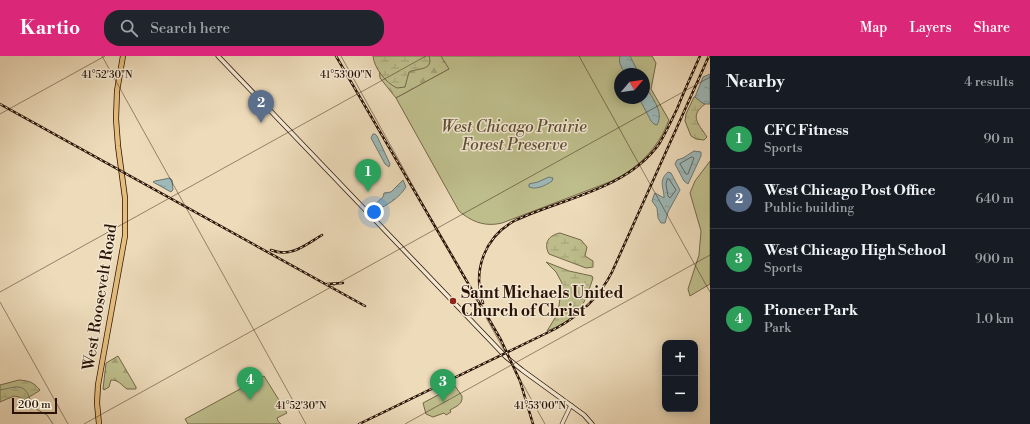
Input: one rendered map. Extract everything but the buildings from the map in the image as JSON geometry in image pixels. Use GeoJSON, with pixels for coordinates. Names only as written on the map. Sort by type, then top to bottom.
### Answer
{"type":"FeatureCollection","features":[{"type":"Feature","properties":{"kind":"main road","name":"West Roosevelt Road"},"geometry":{"type":"LineString","coordinates":[[98,424],[95,409],[96,385],[123,228],[122,192],[115,147],[113,119],[115,91],[121,56]]}},
{"type":"Feature","properties":{"kind":"main road"},"geometry":{"type":"LineString","coordinates":[[218,56],[506,357],[572,405],[587,417],[592,424]]}},
{"type":"Feature","properties":{"kind":"street"},"geometry":{"type":"LineString","coordinates":[[562,424],[572,405]]}},
{"type":"Feature","properties":{"kind":"green space"},"geometry":{"type":"Polygon","coordinates":[[[373,56],[429,56],[430,61],[427,67],[409,72],[405,87],[397,88],[381,75],[373,56]]]}},
{"type":"Feature","properties":{"kind":"green space"},"geometry":{"type":"Polygon","coordinates":[[[374,56],[450,56],[451,68],[396,98],[380,78],[379,67],[374,56]]]}},
{"type":"Feature","properties":{"kind":"green space","name":"West Chicago Prairie Forest Preserve"},"geometry":{"type":"Polygon","coordinates":[[[441,56],[652,56],[656,63],[651,89],[669,120],[659,140],[645,158],[618,178],[502,223],[484,224],[474,221],[459,211],[396,98],[449,69],[441,56]]]}},
{"type":"Feature","properties":{"kind":"green space"},"geometry":{"type":"Polygon","coordinates":[[[694,97],[705,104],[697,112],[696,116],[698,124],[707,137],[704,140],[696,139],[691,136],[685,121],[686,114],[694,97]]]}},
{"type":"Feature","properties":{"kind":"green space"},"geometry":{"type":"Polygon","coordinates":[[[710,161],[710,284],[690,296],[688,289],[699,255],[701,231],[690,193],[695,181],[710,161]]]}},
{"type":"Feature","properties":{"kind":"green space"},"geometry":{"type":"Polygon","coordinates":[[[560,233],[581,240],[587,247],[585,256],[593,261],[593,267],[586,268],[549,254],[547,250],[548,240],[560,233]]]}},
{"type":"Feature","properties":{"kind":"green space"},"geometry":{"type":"Polygon","coordinates":[[[546,262],[569,271],[592,276],[593,278],[585,299],[576,314],[564,323],[547,331],[558,313],[562,283],[556,272],[546,262]]]}},
{"type":"Feature","properties":{"kind":"green space"},"geometry":{"type":"Polygon","coordinates":[[[118,356],[136,389],[127,389],[118,382],[111,380],[109,387],[104,390],[103,389],[106,363],[118,356]]]}},
{"type":"Feature","properties":{"kind":"green space"},"geometry":{"type":"Polygon","coordinates":[[[264,376],[287,413],[277,418],[281,424],[188,424],[185,419],[264,376]]]}},
{"type":"Feature","properties":{"kind":"green space"},"geometry":{"type":"Polygon","coordinates":[[[19,380],[31,382],[40,390],[24,400],[14,396],[0,402],[0,385],[19,380]]]}},
{"type":"Feature","properties":{"kind":"green space"},"geometry":{"type":"Polygon","coordinates":[[[455,386],[462,396],[462,401],[450,410],[451,412],[446,415],[444,413],[433,417],[426,414],[423,403],[455,386]]]}},
{"type":"Feature","properties":{"kind":"water"},"geometry":{"type":"Polygon","coordinates":[[[620,56],[630,56],[636,68],[622,68],[620,56]]]}},
{"type":"Feature","properties":{"kind":"water"},"geometry":{"type":"Polygon","coordinates":[[[710,74],[710,104],[705,104],[695,97],[703,77],[710,74]]]}},
{"type":"Feature","properties":{"kind":"water"},"geometry":{"type":"Polygon","coordinates":[[[650,94],[656,104],[659,114],[657,125],[651,121],[642,104],[650,104],[650,94]]]}},
{"type":"Feature","properties":{"kind":"water"},"geometry":{"type":"Polygon","coordinates":[[[373,134],[377,136],[390,164],[389,167],[385,164],[371,138],[373,134]]]}},
{"type":"Feature","properties":{"kind":"water"},"geometry":{"type":"Polygon","coordinates":[[[694,151],[701,152],[701,156],[688,184],[684,181],[675,164],[677,160],[694,151]]]}},
{"type":"Feature","properties":{"kind":"water"},"geometry":{"type":"Polygon","coordinates":[[[668,172],[671,173],[680,190],[668,212],[665,223],[661,223],[658,218],[657,208],[652,201],[655,193],[664,198],[662,181],[668,172]]]}},
{"type":"Feature","properties":{"kind":"water"},"geometry":{"type":"Polygon","coordinates":[[[549,177],[553,178],[552,181],[538,188],[529,187],[529,184],[549,177]]]}},
{"type":"Feature","properties":{"kind":"water"},"geometry":{"type":"Polygon","coordinates":[[[170,178],[172,180],[173,190],[171,192],[153,182],[155,181],[170,178]]]}},
{"type":"Feature","properties":{"kind":"water"},"geometry":{"type":"Polygon","coordinates":[[[403,180],[406,187],[400,195],[385,206],[376,210],[373,209],[373,206],[383,197],[384,193],[391,192],[403,180]]]}},
{"type":"Feature","properties":{"kind":"waterway"},"geometry":{"type":"LineString","coordinates":[[0,390],[14,387],[22,388],[28,393],[30,399]]}},
{"type":"Feature","properties":{"kind":"waterway"},"geometry":{"type":"LineString","coordinates":[[31,402],[36,409],[47,415],[53,424]]}},
{"type":"Feature","properties":{"kind":"railway"},"geometry":{"type":"LineString","coordinates":[[336,56],[501,340],[520,381],[533,424]]}},
{"type":"Feature","properties":{"kind":"railway"},"geometry":{"type":"LineString","coordinates":[[483,303],[480,291],[480,266],[489,245],[496,235],[516,220],[594,191],[612,182],[630,172],[646,159],[664,136],[700,56]]}},
{"type":"Feature","properties":{"kind":"railway"},"geometry":{"type":"LineString","coordinates":[[359,424],[555,329],[564,324],[588,305],[607,281],[612,272],[709,56]]}},
{"type":"Feature","properties":{"kind":"railway"},"geometry":{"type":"LineString","coordinates":[[0,104],[365,306]]}},
{"type":"Feature","properties":{"kind":"railway"},"geometry":{"type":"LineString","coordinates":[[271,250],[285,252],[298,249],[322,235]]}},
{"type":"Feature","properties":{"kind":"railway"},"geometry":{"type":"LineString","coordinates":[[327,284],[343,283]]}},
{"type":"Feature","properties":{"kind":"place","name":"West Chicago Post Office"},"geometry":{"type":"Point","coordinates":[261,123]}},
{"type":"Feature","properties":{"kind":"place","name":"CFC Fitness"},"geometry":{"type":"Point","coordinates":[368,192]}},
{"type":"Feature","properties":{"kind":"place","name":"Saint Michaels United Church of Christ"},"geometry":{"type":"Point","coordinates":[453,301]}},
{"type":"Feature","properties":{"kind":"place","name":"Pioneer Park"},"geometry":{"type":"Point","coordinates":[250,400]}},
{"type":"Feature","properties":{"kind":"place","name":"West Chicago High School"},"geometry":{"type":"Point","coordinates":[443,402]}}]}
